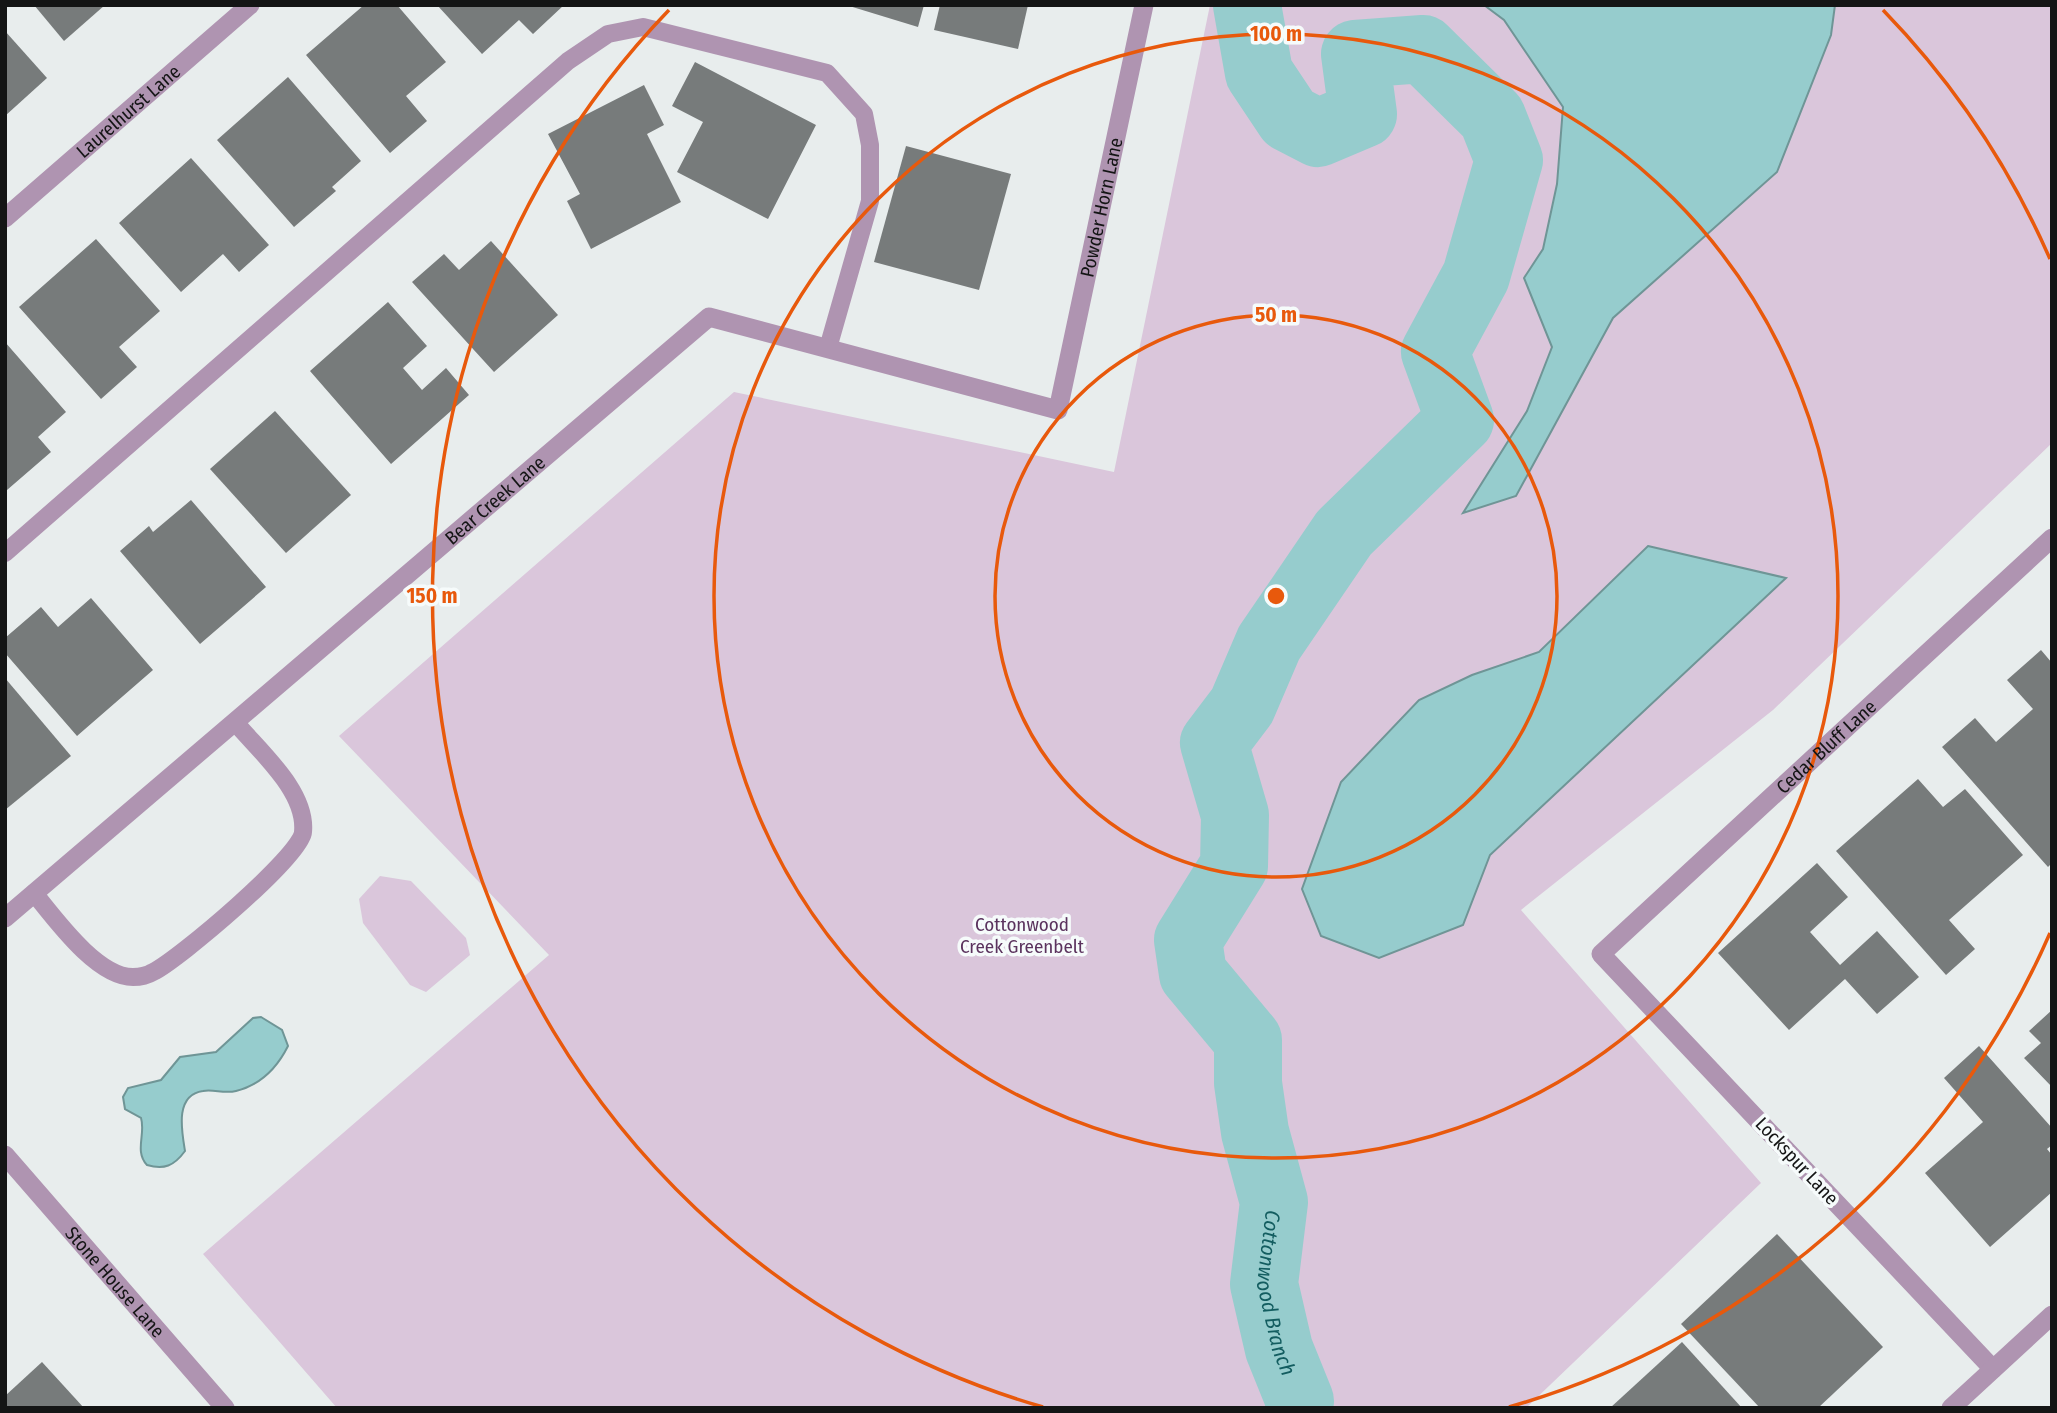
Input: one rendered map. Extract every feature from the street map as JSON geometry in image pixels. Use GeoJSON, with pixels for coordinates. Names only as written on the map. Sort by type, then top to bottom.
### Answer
{"type":"FeatureCollection","features":[{"type":"Feature","properties":{"kind":"street","name":"Laurelhurst Lane"},"geometry":{"type":"LineString","coordinates":[[5,218],[250,5]]}},
{"type":"Feature","properties":{"kind":"street","name":"Powder Horn Lane"},"geometry":{"type":"LineString","coordinates":[[1058,410],[1144,5]]}},
{"type":"Feature","properties":{"kind":"street","name":"Bear Creek Lane"},"geometry":{"type":"LineString","coordinates":[[5,918],[709,317],[1058,410]]}},
{"type":"Feature","properties":{"kind":"street","name":"Cedar Bluff Lane"},"geometry":{"type":"LineString","coordinates":[[1601,954],[2052,538]]}},
{"type":"Feature","properties":{"kind":"street","name":"Lockspur Lane"},"geometry":{"type":"LineString","coordinates":[[1601,954],[1993,1369]]}},
{"type":"Feature","properties":{"kind":"street","name":"Stone House Lane"},"geometry":{"type":"LineString","coordinates":[[5,1155],[225,1408]]}},
{"type":"Feature","properties":{"kind":"street"},"geometry":{"type":"LineString","coordinates":[[1951,1408],[2052,1315]]}},
{"type":"Feature","properties":{"kind":"lane"},"geometry":{"type":"LineString","coordinates":[[5,553],[568,61],[608,34],[643,27],[827,73],[864,114],[870,145],[870,201],[828,348]]}},
{"type":"Feature","properties":{"kind":"lane"},"geometry":{"type":"LineString","coordinates":[[34,893],[88,953],[113,973],[132,977],[152,973],[203,934],[273,873],[298,846],[303,835],[299,804],[235,722]]}},
{"type":"Feature","properties":{"kind":"green space","name":"Cottonwood Creek Greenbelt"},"geometry":{"type":"Polygon","coordinates":[[[1210,5],[2052,5],[2052,443],[1773,710],[1521,910],[1761,1183],[1526,1408],[337,1408],[203,1254],[549,955],[339,736],[734,392],[1114,472],[1210,5]]]}},
{"type":"Feature","properties":{"kind":"green space"},"geometry":{"type":"Polygon","coordinates":[[[380,876],[411,881],[466,938],[470,955],[426,992],[410,985],[363,923],[359,899],[380,876]]]}},
{"type":"Feature","properties":{"kind":"water"},"geometry":{"type":"Polygon","coordinates":[[[1484,5],[1835,5],[1831,35],[1777,172],[1613,318],[1516,496],[1463,513],[1527,411],[1552,347],[1524,278],[1543,249],[1557,184],[1563,107],[1504,20],[1484,5]]]}},
{"type":"Feature","properties":{"kind":"water"},"geometry":{"type":"Polygon","coordinates":[[[1648,546],[1786,578],[1490,855],[1463,925],[1379,958],[1321,936],[1302,889],[1341,782],[1419,700],[1472,675],[1539,652],[1648,546]]]}},
{"type":"Feature","properties":{"kind":"water"},"geometry":{"type":"Polygon","coordinates":[[[261,1017],[282,1030],[288,1046],[279,1061],[267,1075],[253,1085],[232,1092],[203,1091],[194,1094],[188,1099],[182,1115],[185,1151],[168,1166],[147,1165],[141,1154],[141,1118],[125,1109],[123,1097],[128,1088],[161,1080],[180,1057],[216,1052],[253,1018],[261,1017]]]}},
{"type":"Feature","properties":{"kind":"building"},"geometry":{"type":"Polygon","coordinates":[[[34,5],[105,5],[64,41],[34,5]]]}},
{"type":"Feature","properties":{"kind":"building"},"geometry":{"type":"Polygon","coordinates":[[[364,5],[397,5],[446,62],[406,96],[427,121],[390,153],[306,55],[364,5]]]}},
{"type":"Feature","properties":{"kind":"building"},"geometry":{"type":"Polygon","coordinates":[[[437,5],[564,5],[533,34],[519,20],[482,54],[437,5]]]}},
{"type":"Feature","properties":{"kind":"building"},"geometry":{"type":"Polygon","coordinates":[[[846,5],[924,5],[918,27],[846,5]]]}},
{"type":"Feature","properties":{"kind":"building"},"geometry":{"type":"Polygon","coordinates":[[[940,5],[1028,5],[1018,49],[934,30],[940,5]]]}},
{"type":"Feature","properties":{"kind":"building"},"geometry":{"type":"Polygon","coordinates":[[[5,31],[47,78],[5,116],[5,31]]]}},
{"type":"Feature","properties":{"kind":"building"},"geometry":{"type":"Polygon","coordinates":[[[695,62],[816,125],[768,219],[677,172],[703,122],[672,106],[695,62]]]}},
{"type":"Feature","properties":{"kind":"building"},"geometry":{"type":"Polygon","coordinates":[[[288,77],[361,161],[332,187],[336,191],[294,227],[217,140],[288,77]]]}},
{"type":"Feature","properties":{"kind":"building"},"geometry":{"type":"Polygon","coordinates":[[[644,85],[664,125],[647,134],[681,202],[591,249],[567,201],[580,194],[548,134],[644,85]]]}},
{"type":"Feature","properties":{"kind":"building"},"geometry":{"type":"Polygon","coordinates":[[[906,146],[1011,174],[979,290],[874,262],[906,146]]]}},
{"type":"Feature","properties":{"kind":"building"},"geometry":{"type":"Polygon","coordinates":[[[191,158],[269,245],[239,272],[223,254],[181,292],[119,223],[191,158]]]}},
{"type":"Feature","properties":{"kind":"building"},"geometry":{"type":"Polygon","coordinates":[[[96,239],[160,311],[119,347],[137,367],[101,399],[19,307],[96,239]]]}},
{"type":"Feature","properties":{"kind":"building"},"geometry":{"type":"Polygon","coordinates":[[[491,241],[558,315],[494,372],[412,282],[444,254],[459,270],[491,241]]]}},
{"type":"Feature","properties":{"kind":"building"},"geometry":{"type":"Polygon","coordinates":[[[388,302],[427,346],[403,368],[422,390],[446,368],[469,395],[391,464],[310,371],[388,302]]]}},
{"type":"Feature","properties":{"kind":"building"},"geometry":{"type":"Polygon","coordinates":[[[5,342],[66,412],[38,437],[51,452],[7,490],[5,342]]]}},
{"type":"Feature","properties":{"kind":"building"},"geometry":{"type":"Polygon","coordinates":[[[275,411],[351,495],[286,553],[210,469],[275,411]]]}},
{"type":"Feature","properties":{"kind":"building"},"geometry":{"type":"Polygon","coordinates":[[[191,500],[266,587],[200,644],[120,551],[149,526],[153,532],[191,500]]]}},
{"type":"Feature","properties":{"kind":"building"},"geometry":{"type":"Polygon","coordinates":[[[91,598],[153,670],[77,736],[5,653],[5,638],[41,607],[58,627],[91,598]]]}},
{"type":"Feature","properties":{"kind":"building"},"geometry":{"type":"Polygon","coordinates":[[[2041,650],[2052,663],[2052,863],[2048,867],[1942,747],[1975,718],[1996,742],[2033,709],[2007,680],[2041,650]]]}},
{"type":"Feature","properties":{"kind":"building"},"geometry":{"type":"Polygon","coordinates":[[[5,678],[71,756],[5,810],[5,678]]]}},
{"type":"Feature","properties":{"kind":"building"},"geometry":{"type":"Polygon","coordinates":[[[1918,779],[1943,807],[1965,789],[2023,855],[1949,920],[1975,949],[1946,975],[1836,851],[1918,779]]]}},
{"type":"Feature","properties":{"kind":"building"},"geometry":{"type":"Polygon","coordinates":[[[1817,863],[1848,897],[1810,932],[1840,965],[1877,931],[1919,977],[1877,1014],[1845,979],[1789,1030],[1718,953],[1817,863]]]}},
{"type":"Feature","properties":{"kind":"building"},"geometry":{"type":"Polygon","coordinates":[[[2052,1010],[2052,1087],[2024,1058],[2041,1043],[2029,1031],[2052,1010]]]}},
{"type":"Feature","properties":{"kind":"building"},"geometry":{"type":"Polygon","coordinates":[[[1979,1046],[2052,1128],[2052,1145],[2047,1149],[2052,1155],[2052,1192],[1990,1247],[1925,1173],[1983,1122],[1944,1078],[1979,1046]]]}},
{"type":"Feature","properties":{"kind":"building"},"geometry":{"type":"Polygon","coordinates":[[[1777,1234],[1883,1347],[1818,1408],[1760,1408],[1681,1324],[1777,1234]]]}},
{"type":"Feature","properties":{"kind":"building"},"geometry":{"type":"Polygon","coordinates":[[[1682,1342],[1742,1408],[1610,1408],[1682,1342]]]}},
{"type":"Feature","properties":{"kind":"building"},"geometry":{"type":"Polygon","coordinates":[[[42,1362],[84,1408],[5,1408],[5,1396],[42,1362]]]}},
{"type":"Feature","properties":{"kind":"waterway","name":"Cottonwood Branch"},"geometry":{"type":"LineString","coordinates":[[1247,5],[1259,73],[1289,118],[1318,133],[1363,114],[1355,54],[1423,49],[1492,117],[1509,160],[1476,276],[1435,352],[1460,420],[1344,533],[1269,643],[1242,706],[1214,743],[1235,815],[1234,866],[1188,940],[1193,974],[1248,1040],[1248,1083],[1255,1132],[1274,1202],[1264,1284],[1279,1349],[1300,1401],[1299,1408]]}}]}
